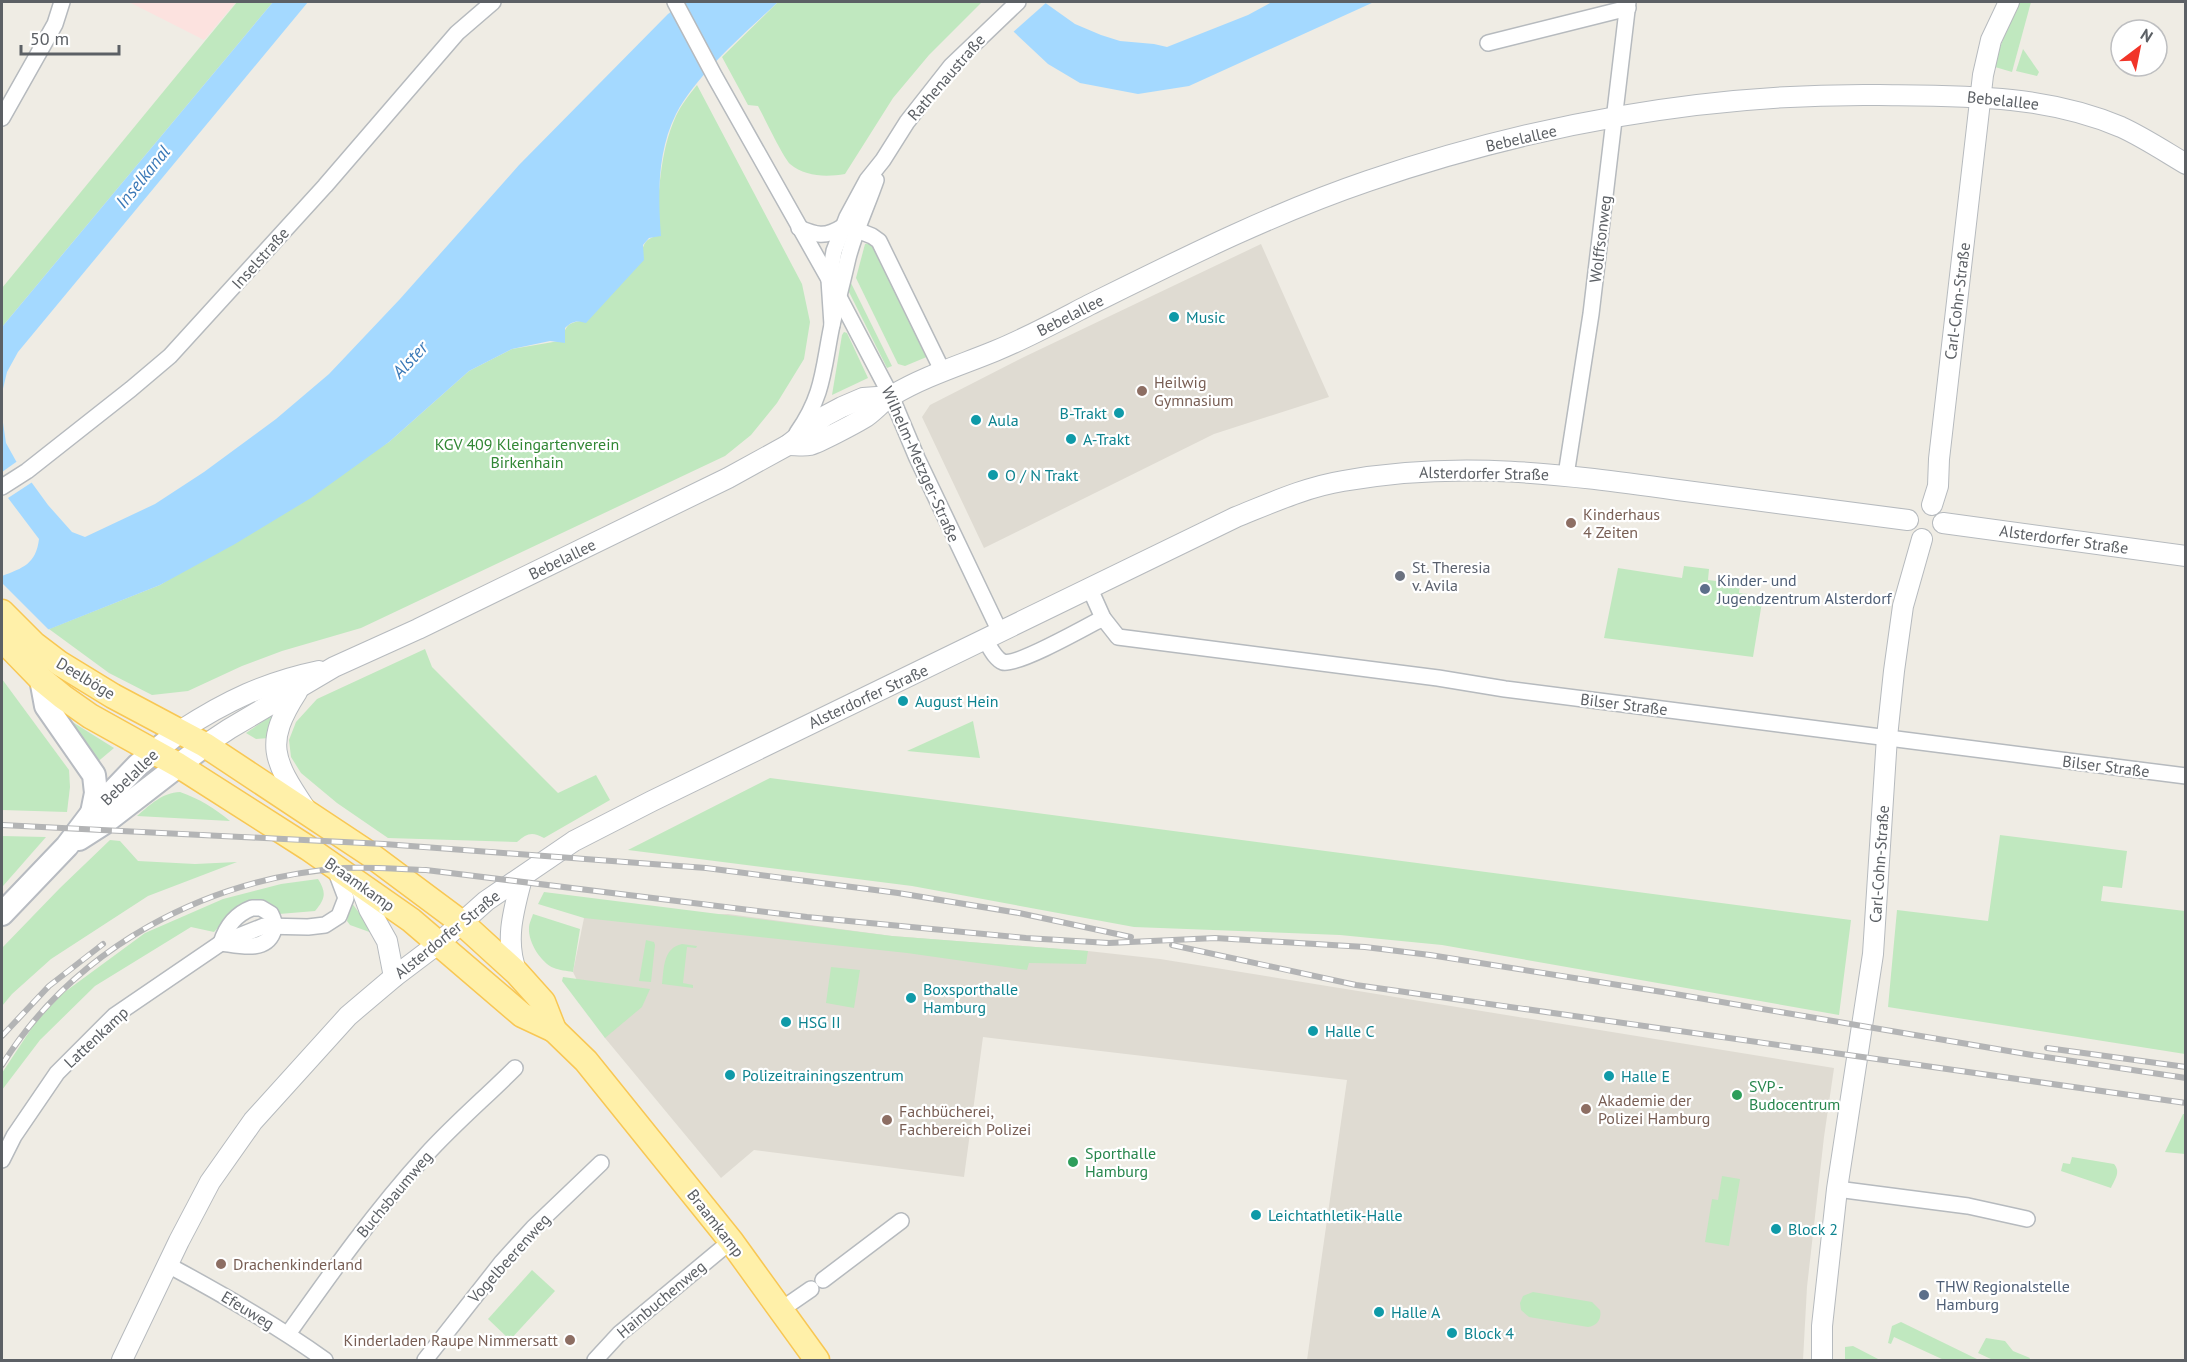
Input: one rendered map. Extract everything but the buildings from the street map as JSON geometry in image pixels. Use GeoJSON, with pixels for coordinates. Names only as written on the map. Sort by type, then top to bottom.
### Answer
{"type":"FeatureCollection","features":[{"type":"Feature","properties":{"kind":"main road","name":"Deelböge"},"geometry":{"type":"LineString","coordinates":[[2,612],[16,645],[41,679],[90,716],[154,751]]}},
{"type":"Feature","properties":{"kind":"main road","name":"Deelböge"},"geometry":{"type":"LineString","coordinates":[[16,645],[70,671],[180,731]]}},
{"type":"Feature","properties":{"kind":"main road"},"geometry":{"type":"LineString","coordinates":[[41,679],[46,706],[94,775],[96,793],[92,813]]}},
{"type":"Feature","properties":{"kind":"main road","name":"Braamkamp"},"geometry":{"type":"LineString","coordinates":[[180,731],[205,745],[368,853],[462,923],[517,973],[543,1002],[554,1030]]}},
{"type":"Feature","properties":{"kind":"main road","name":"Bebelallee"},"geometry":{"type":"LineString","coordinates":[[2,914],[68,846],[92,813],[154,751],[180,731]]}},
{"type":"Feature","properties":{"kind":"main road","name":"Bebelallee"},"geometry":{"type":"LineString","coordinates":[[68,846],[104,823],[205,745]]}},
{"type":"Feature","properties":{"kind":"main road","name":"Braamkamp"},"geometry":{"type":"LineString","coordinates":[[154,751],[334,866],[411,920],[522,1015],[554,1030],[586,1061],[731,1241],[817,1360]]}},
{"type":"Feature","properties":{"kind":"street"},"geometry":{"type":"LineString","coordinates":[[2,118],[55,24],[62,2]]}},
{"type":"Feature","properties":{"kind":"street","name":"Inselstraße"},"geometry":{"type":"LineString","coordinates":[[2,487],[27,471],[170,356],[325,186],[457,33],[493,2]]}},
{"type":"Feature","properties":{"kind":"street","name":"Wilhelm-Metzger-Straße"},"geometry":{"type":"LineString","coordinates":[[675,2],[839,297],[891,396],[992,636]]}},
{"type":"Feature","properties":{"kind":"street","name":"Rathenaustraße"},"geometry":{"type":"LineString","coordinates":[[839,297],[849,229],[867,180],[883,160],[907,122],[951,66],[1018,2]]}},
{"type":"Feature","properties":{"kind":"street","name":"Carl-Cohn-Straße"},"geometry":{"type":"LineString","coordinates":[[1932,505],[1938,486],[1939,459],[1983,75],[1991,40],[2009,2]]}},
{"type":"Feature","properties":{"kind":"street"},"geometry":{"type":"LineString","coordinates":[[1488,43],[1628,5]]}},
{"type":"Feature","properties":{"kind":"street","name":"Wolffsonweg"},"geometry":{"type":"LineString","coordinates":[[1566,475],[1591,314],[1628,5]]}},
{"type":"Feature","properties":{"kind":"street","name":"Bebelallee"},"geometry":{"type":"LineString","coordinates":[[205,745],[334,668],[728,478],[788,445],[819,420],[842,407],[863,398],[891,396],[1032,334],[1253,226],[1361,183],[1452,155],[1615,117],[1717,103],[1857,95],[1981,97],[2047,104],[2101,119],[2136,134],[2186,164]]}},
{"type":"Feature","properties":{"kind":"street"},"geometry":{"type":"LineString","coordinates":[[799,228],[824,236],[849,229],[872,236],[879,241],[943,372]]}},
{"type":"Feature","properties":{"kind":"street","name":"Rathenaustraße"},"geometry":{"type":"LineString","coordinates":[[829,280],[834,250],[849,229]]}},
{"type":"Feature","properties":{"kind":"street","name":"Wilhelm-Metzger-Straße"},"geometry":{"type":"LineString","coordinates":[[829,280],[832,325]]}},
{"type":"Feature","properties":{"kind":"street","name":"Wilhelm-Metzger-Straße"},"geometry":{"type":"LineString","coordinates":[[788,445],[815,404],[825,370],[839,297]]}},
{"type":"Feature","properties":{"kind":"street","name":"Alsterdorfer Straße"},"geometry":{"type":"LineString","coordinates":[[122,1360],[210,1182],[253,1121],[348,1016],[439,943],[486,901],[574,841],[652,801],[1236,517],[1308,489],[1342,481],[1450,469],[1566,475],[1908,520]]}},
{"type":"Feature","properties":{"kind":"street"},"geometry":{"type":"LineString","coordinates":[[1925,504],[1932,505],[1941,513],[1943,523],[1937,535],[1922,539],[1911,532],[1908,520],[1915,508],[1925,504]]}},
{"type":"Feature","properties":{"kind":"street","name":"Alsterdorfer Straße"},"geometry":{"type":"LineString","coordinates":[[1943,523],[2186,556]]}},
{"type":"Feature","properties":{"kind":"street","name":"Carl-Cohn-Straße"},"geometry":{"type":"LineString","coordinates":[[1822,1360],[1822,1326],[1837,1189],[1873,954],[1887,737],[1903,606],[1922,539]]}},
{"type":"Feature","properties":{"kind":"street","name":"Bilser Straße"},"geometry":{"type":"LineString","coordinates":[[1090,589],[1103,618],[1118,637],[2186,776]]}},
{"type":"Feature","properties":{"kind":"street"},"geometry":{"type":"LineString","coordinates":[[992,636],[998,659],[1005,663],[1021,659],[1103,618]]}},
{"type":"Feature","properties":{"kind":"street","name":"Bebelallee"},"geometry":{"type":"LineString","coordinates":[[180,731],[214,710],[256,689],[285,678],[334,668]]}},
{"type":"Feature","properties":{"kind":"street"},"geometry":{"type":"LineString","coordinates":[[298,689],[280,718],[276,732],[276,745],[278,760],[286,780],[310,816]]}},
{"type":"Feature","properties":{"kind":"street"},"geometry":{"type":"LineString","coordinates":[[221,943],[257,945],[270,938],[275,925],[318,926],[331,922],[339,916],[346,898],[334,866]]}},
{"type":"Feature","properties":{"kind":"street"},"geometry":{"type":"LineString","coordinates":[[517,973],[512,955],[510,927],[522,878]]}},
{"type":"Feature","properties":{"kind":"street"},"geometry":{"type":"LineString","coordinates":[[360,885],[369,909],[387,941],[394,977]]}},
{"type":"Feature","properties":{"kind":"street","name":"Lattenkamp"},"geometry":{"type":"LineString","coordinates":[[2,1160],[14,1136],[57,1072],[114,1016],[221,943],[229,926],[238,916],[252,908],[261,908],[268,912],[273,917],[275,925]]}},
{"type":"Feature","properties":{"kind":"street","name":"Buchsbaumweg"},"geometry":{"type":"LineString","coordinates":[[288,1334],[345,1252],[394,1191],[428,1153],[515,1068]]}},
{"type":"Feature","properties":{"kind":"street","name":"Vogelbeerenweg"},"geometry":{"type":"LineString","coordinates":[[425,1360],[502,1262],[533,1228],[601,1163]]}},
{"type":"Feature","properties":{"kind":"street"},"geometry":{"type":"LineString","coordinates":[[1837,1189],[1968,1206],[2027,1219]]}},
{"type":"Feature","properties":{"kind":"street"},"geometry":{"type":"LineString","coordinates":[[782,1309],[902,1221]]}},
{"type":"Feature","properties":{"kind":"street","name":"Hainbuchenweg"},"geometry":{"type":"LineString","coordinates":[[595,1360],[619,1334],[731,1241]]}},
{"type":"Feature","properties":{"kind":"street","name":"Efeuweg"},"geometry":{"type":"LineString","coordinates":[[168,1265],[235,1301],[325,1360]]}},
{"type":"Feature","properties":{"kind":"shaded area"},"geometry":{"type":"Polygon","coordinates":[[[129,2],[236,2],[204,40],[129,2]]]}},
{"type":"Feature","properties":{"kind":"shaded area","name":"Heilwig Gymnasium"},"geometry":{"type":"Polygon","coordinates":[[[1261,244],[1329,397],[1214,434],[984,548],[922,417],[930,405],[1024,357],[1261,244]]]}},
{"type":"Feature","properties":{"kind":"shaded area","name":"Akademie der Polizei Hamburg"},"geometry":{"type":"Polygon","coordinates":[[[728,914],[892,936],[1088,951],[1160,959],[1834,1068],[1807,1287],[1803,1360],[1307,1360],[1347,1080],[983,1037],[964,1177],[754,1150],[721,1178],[605,1038],[573,972],[584,918],[728,914]]]}},
{"type":"Feature","properties":{"kind":"green space"},"geometry":{"type":"Polygon","coordinates":[[[237,2],[273,2],[2,327],[2,288],[237,2]]]}},
{"type":"Feature","properties":{"kind":"green space"},"geometry":{"type":"Polygon","coordinates":[[[778,2],[982,2],[929,55],[893,98],[845,174],[824,176],[809,174],[790,164],[758,106],[748,105],[722,57],[778,2]]]}},
{"type":"Feature","properties":{"kind":"green space"},"geometry":{"type":"Polygon","coordinates":[[[2018,2],[2031,2],[2012,72],[1995,67],[1997,55],[2018,2]]]}},
{"type":"Feature","properties":{"kind":"green space"},"geometry":{"type":"Polygon","coordinates":[[[2023,49],[2039,72],[2037,76],[2016,71],[2023,49]]]}},
{"type":"Feature","properties":{"kind":"green space","name":"KGV 409 Kleingartenverein Birkenhain"},"geometry":{"type":"Polygon","coordinates":[[[697,85],[802,284],[810,322],[804,359],[777,403],[751,435],[725,456],[361,628],[282,651],[242,666],[188,691],[152,695],[109,673],[49,629],[160,585],[389,442],[469,371],[512,349],[559,341],[568,325],[580,321],[642,253],[646,242],[656,236],[661,174],[670,130],[678,112],[697,85]]]}},
{"type":"Feature","properties":{"kind":"green space"},"geometry":{"type":"Polygon","coordinates":[[[865,244],[874,245],[929,356],[905,366],[898,364],[856,278],[865,244]]]}},
{"type":"Feature","properties":{"kind":"green space"},"geometry":{"type":"Polygon","coordinates":[[[849,279],[892,366],[887,368],[847,288],[849,279]]]}},
{"type":"Feature","properties":{"kind":"green space"},"geometry":{"type":"Polygon","coordinates":[[[844,332],[847,333],[868,378],[832,395],[842,335],[844,332]]]}},
{"type":"Feature","properties":{"kind":"green space"},"geometry":{"type":"Polygon","coordinates":[[[1684,566],[1709,569],[1708,580],[1740,584],[1739,593],[1763,596],[1753,657],[1604,638],[1618,568],[1682,578],[1684,566]]]}},
{"type":"Feature","properties":{"kind":"green space"},"geometry":{"type":"Polygon","coordinates":[[[425,649],[432,667],[558,793],[596,775],[610,800],[544,838],[529,834],[517,842],[388,838],[337,803],[301,773],[291,757],[289,740],[296,722],[317,699],[425,649]]]}},
{"type":"Feature","properties":{"kind":"green space"},"geometry":{"type":"Polygon","coordinates":[[[2,679],[69,770],[70,787],[67,812],[2,810],[2,679]]]}},
{"type":"Feature","properties":{"kind":"green space"},"geometry":{"type":"Polygon","coordinates":[[[58,713],[114,748],[95,764],[58,713]]]}},
{"type":"Feature","properties":{"kind":"green space"},"geometry":{"type":"Polygon","coordinates":[[[274,714],[269,738],[256,739],[246,733],[274,714]]]}},
{"type":"Feature","properties":{"kind":"green space"},"geometry":{"type":"Polygon","coordinates":[[[973,721],[980,758],[907,751],[973,721]]]}},
{"type":"Feature","properties":{"kind":"green space"},"geometry":{"type":"Polygon","coordinates":[[[770,778],[1851,920],[1839,1015],[1442,945],[1340,935],[1134,927],[912,886],[628,850],[770,778]]]}},
{"type":"Feature","properties":{"kind":"green space"},"geometry":{"type":"Polygon","coordinates":[[[180,792],[206,804],[230,821],[137,816],[162,797],[180,792]]]}},
{"type":"Feature","properties":{"kind":"green space"},"geometry":{"type":"Polygon","coordinates":[[[2000,835],[2127,851],[2122,888],[2103,886],[2101,901],[2185,911],[2185,1054],[1888,1007],[1897,910],[1988,921],[2000,835]]]}},
{"type":"Feature","properties":{"kind":"green space"},"geometry":{"type":"Polygon","coordinates":[[[2,836],[46,837],[3,886],[2,885],[2,836]]]}},
{"type":"Feature","properties":{"kind":"green space"},"geometry":{"type":"Polygon","coordinates":[[[110,840],[120,841],[138,861],[195,864],[237,862],[148,896],[51,959],[2,1006],[2,948],[110,840]]]}},
{"type":"Feature","properties":{"kind":"green space"},"geometry":{"type":"Polygon","coordinates":[[[318,879],[324,896],[315,911],[279,914],[265,902],[228,917],[214,932],[191,927],[95,986],[40,1040],[2,1090],[2,1073],[35,1023],[62,994],[145,933],[223,899],[281,884],[318,879]]]}},
{"type":"Feature","properties":{"kind":"green space"},"geometry":{"type":"Polygon","coordinates":[[[544,892],[892,936],[1088,951],[1086,964],[1029,963],[1027,970],[907,953],[584,918],[538,904],[544,892]]]}},
{"type":"Feature","properties":{"kind":"green space"},"geometry":{"type":"Polygon","coordinates":[[[351,902],[375,934],[350,925],[347,921],[351,902]]]}},
{"type":"Feature","properties":{"kind":"green space"},"geometry":{"type":"Polygon","coordinates":[[[533,914],[580,929],[573,972],[554,968],[544,962],[536,951],[529,934],[529,924],[533,914]]]}},
{"type":"Feature","properties":{"kind":"green space"},"geometry":{"type":"Polygon","coordinates":[[[646,940],[654,942],[655,945],[651,982],[639,981],[646,940]]]}},
{"type":"Feature","properties":{"kind":"green space"},"geometry":{"type":"Polygon","coordinates":[[[682,944],[697,946],[696,948],[687,947],[683,983],[693,985],[693,988],[662,984],[668,954],[676,946],[682,944]]]}},
{"type":"Feature","properties":{"kind":"green space"},"geometry":{"type":"Polygon","coordinates":[[[831,967],[860,970],[854,1008],[826,1003],[831,967]]]}},
{"type":"Feature","properties":{"kind":"green space"},"geometry":{"type":"Polygon","coordinates":[[[563,977],[650,989],[642,1007],[605,1038],[562,981],[563,977]]]}},
{"type":"Feature","properties":{"kind":"green space"},"geometry":{"type":"Polygon","coordinates":[[[2185,1114],[2185,1154],[2165,1152],[2185,1114]]]}},
{"type":"Feature","properties":{"kind":"green space"},"geometry":{"type":"Polygon","coordinates":[[[2072,1157],[2114,1164],[2117,1173],[2111,1188],[2061,1171],[2063,1163],[2070,1164],[2072,1157]]]}},
{"type":"Feature","properties":{"kind":"green space"},"geometry":{"type":"Polygon","coordinates":[[[1722,1176],[1740,1179],[1729,1246],[1705,1242],[1712,1199],[1718,1200],[1722,1176]]]}},
{"type":"Feature","properties":{"kind":"green space"},"geometry":{"type":"Polygon","coordinates":[[[532,1270],[555,1291],[510,1340],[488,1319],[532,1270]]]}},
{"type":"Feature","properties":{"kind":"green space"},"geometry":{"type":"Polygon","coordinates":[[[1533,1292],[1592,1302],[1600,1310],[1599,1319],[1596,1324],[1588,1327],[1529,1317],[1521,1310],[1520,1303],[1523,1296],[1533,1292]]]}},
{"type":"Feature","properties":{"kind":"green space"},"geometry":{"type":"Polygon","coordinates":[[[1901,1322],[1979,1360],[1944,1360],[1894,1337],[1891,1344],[1888,1343],[1892,1326],[1901,1322]]]}},
{"type":"Feature","properties":{"kind":"green space"},"geometry":{"type":"Polygon","coordinates":[[[1986,1338],[2005,1341],[2013,1351],[2030,1358],[2029,1360],[1993,1360],[1978,1353],[1986,1338]]]}},
{"type":"Feature","properties":{"kind":"green space"},"geometry":{"type":"Polygon","coordinates":[[[1853,1346],[1880,1360],[1845,1360],[1845,1347],[1853,1346]]]}},
{"type":"Feature","properties":{"kind":"water","name":"Inselkanal"},"geometry":{"type":"Polygon","coordinates":[[[273,2],[308,2],[18,352],[7,372],[2,393],[2,327],[273,2]]]}},
{"type":"Feature","properties":{"kind":"water","name":"Alster"},"geometry":{"type":"Polygon","coordinates":[[[684,2],[778,2],[723,54],[685,99],[670,129],[662,159],[659,190],[661,236],[649,238],[643,245],[644,260],[586,323],[575,322],[565,328],[565,343],[550,341],[512,349],[469,371],[389,442],[311,498],[235,544],[160,585],[2,648],[2,576],[32,560],[39,539],[2,490],[2,416],[6,443],[16,461],[48,505],[72,532],[85,537],[155,504],[204,472],[276,419],[329,374],[400,299],[519,165],[668,14],[684,2]]]}},
{"type":"Feature","properties":{"kind":"water"},"geometry":{"type":"Polygon","coordinates":[[[990,2],[1044,2],[1075,24],[1101,35],[1120,41],[1167,47],[1248,15],[1272,2],[1374,2],[1189,86],[1138,94],[1080,83],[1048,64],[1014,32],[990,2]]]}},
{"type":"Feature","properties":{"kind":"pier"},"geometry":{"type":"Polygon","coordinates":[[[987,2],[1047,2],[1012,33],[987,2]]]}},
{"type":"Feature","properties":{"kind":"pier"},"geometry":{"type":"Polygon","coordinates":[[[19,460],[34,481],[5,500],[2,495],[2,472],[19,460]]]}},
{"type":"Feature","properties":{"kind":"pier"},"geometry":{"type":"Polygon","coordinates":[[[2,583],[51,632],[2,651],[2,583]]]}},
{"type":"Feature","properties":{"kind":"railway"},"geometry":{"type":"LineString","coordinates":[[2,825],[384,844],[706,868],[898,893],[1019,913],[1131,937]]}},
{"type":"Feature","properties":{"kind":"railway"},"geometry":{"type":"LineString","coordinates":[[2,1065],[32,1023],[67,986],[106,954],[149,926],[194,904],[243,887],[293,875],[344,868],[364,868],[426,870],[807,917],[1026,938],[1109,943],[1215,938],[1365,947],[1430,955],[1675,994],[2032,1055],[2186,1078]]}},
{"type":"Feature","properties":{"kind":"railway"},"geometry":{"type":"LineString","coordinates":[[2,1036],[49,986],[103,944]]}},
{"type":"Feature","properties":{"kind":"railway"},"geometry":{"type":"LineString","coordinates":[[1172,945],[1356,985],[2186,1103]]}},
{"type":"Feature","properties":{"kind":"railway"},"geometry":{"type":"LineString","coordinates":[[2047,1048],[2186,1067]]}},
{"type":"Feature","properties":{"kind":"place","name":"Music"},"geometry":{"type":"Point","coordinates":[1174,317]}},
{"type":"Feature","properties":{"kind":"place","name":"Heilwig Gymnasium"},"geometry":{"type":"Point","coordinates":[1142,391]}},
{"type":"Feature","properties":{"kind":"place","name":"B-Trakt"},"geometry":{"type":"Point","coordinates":[1119,413]}},
{"type":"Feature","properties":{"kind":"place","name":"Aula"},"geometry":{"type":"Point","coordinates":[976,420]}},
{"type":"Feature","properties":{"kind":"place","name":"A-Trakt"},"geometry":{"type":"Point","coordinates":[1071,439]}},
{"type":"Feature","properties":{"kind":"place","name":"O / N Trakt"},"geometry":{"type":"Point","coordinates":[993,475]}},
{"type":"Feature","properties":{"kind":"place","name":"Kinderhaus 4 Zeiten"},"geometry":{"type":"Point","coordinates":[1571,523]}},
{"type":"Feature","properties":{"kind":"place","name":"St. Theresia v. Avila"},"geometry":{"type":"Point","coordinates":[1400,576]}},
{"type":"Feature","properties":{"kind":"place","name":"Kinder- und Jugendzentrum Alsterdorf"},"geometry":{"type":"Point","coordinates":[1705,589]}},
{"type":"Feature","properties":{"kind":"place","name":"August Hein"},"geometry":{"type":"Point","coordinates":[903,701]}},
{"type":"Feature","properties":{"kind":"place","name":"Boxsporthalle Hamburg"},"geometry":{"type":"Point","coordinates":[911,998]}},
{"type":"Feature","properties":{"kind":"place","name":"HSG II"},"geometry":{"type":"Point","coordinates":[786,1022]}},
{"type":"Feature","properties":{"kind":"place","name":"Halle C"},"geometry":{"type":"Point","coordinates":[1313,1031]}},
{"type":"Feature","properties":{"kind":"place","name":"Polizeitrainingszentrum"},"geometry":{"type":"Point","coordinates":[730,1075]}},
{"type":"Feature","properties":{"kind":"place","name":"Halle E"},"geometry":{"type":"Point","coordinates":[1609,1076]}},
{"type":"Feature","properties":{"kind":"place","name":"SVP - Budocentrum"},"geometry":{"type":"Point","coordinates":[1737,1095]}},
{"type":"Feature","properties":{"kind":"place","name":"Akademie der Polizei Hamburg"},"geometry":{"type":"Point","coordinates":[1586,1109]}},
{"type":"Feature","properties":{"kind":"place","name":"Fachbücherei, Fachbereich Polizei"},"geometry":{"type":"Point","coordinates":[887,1120]}},
{"type":"Feature","properties":{"kind":"place","name":"Sporthalle Hamburg"},"geometry":{"type":"Point","coordinates":[1073,1162]}},
{"type":"Feature","properties":{"kind":"place","name":"Leichtathletik-Halle"},"geometry":{"type":"Point","coordinates":[1256,1215]}},
{"type":"Feature","properties":{"kind":"place","name":"Block 2"},"geometry":{"type":"Point","coordinates":[1776,1229]}},
{"type":"Feature","properties":{"kind":"place","name":"Drachenkinderland"},"geometry":{"type":"Point","coordinates":[221,1264]}},
{"type":"Feature","properties":{"kind":"place","name":"THW Regionalstelle Hamburg"},"geometry":{"type":"Point","coordinates":[1924,1295]}},
{"type":"Feature","properties":{"kind":"place","name":"Halle A"},"geometry":{"type":"Point","coordinates":[1379,1312]}},
{"type":"Feature","properties":{"kind":"place","name":"Block 4"},"geometry":{"type":"Point","coordinates":[1452,1333]}},
{"type":"Feature","properties":{"kind":"place","name":"Kinderladen Raupe Nimmersatt"},"geometry":{"type":"Point","coordinates":[570,1340]}}]}
